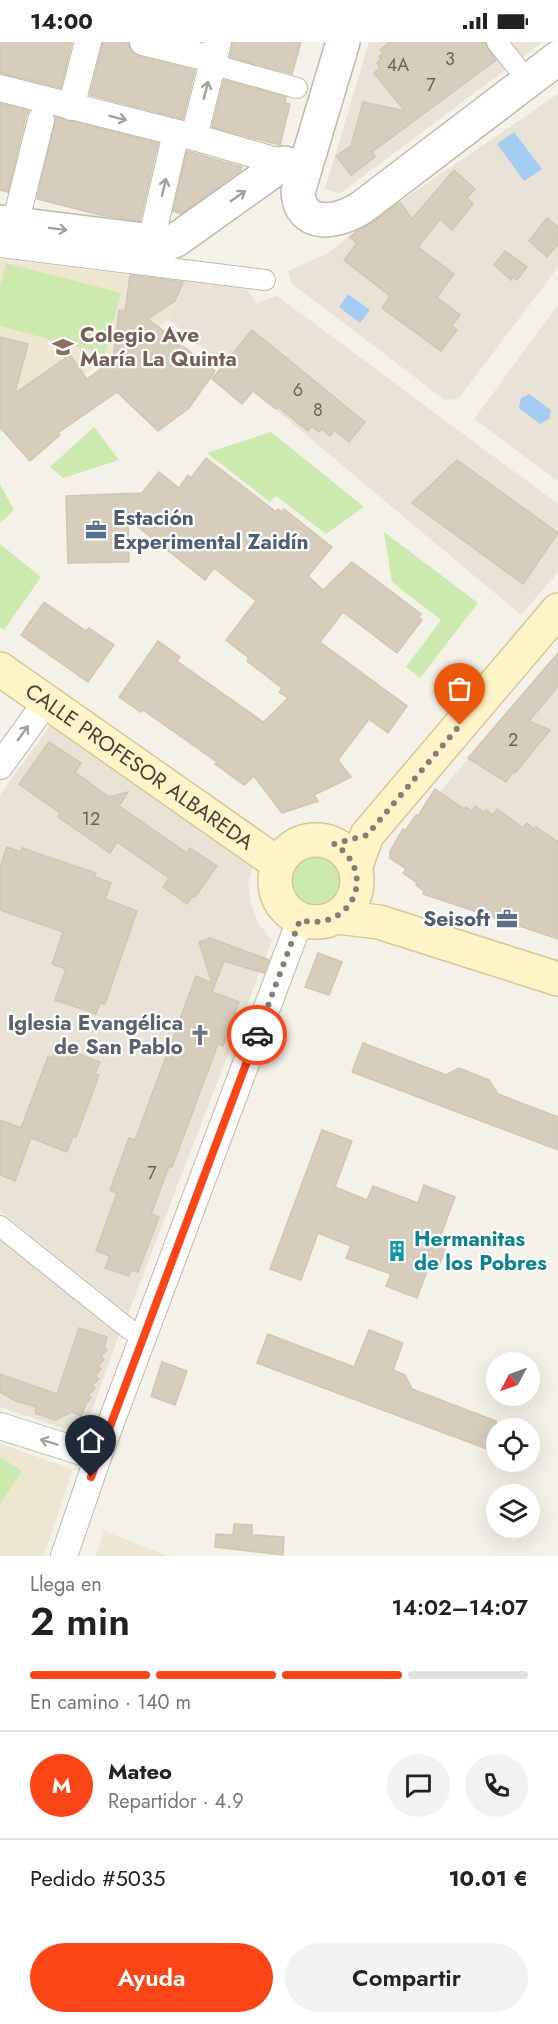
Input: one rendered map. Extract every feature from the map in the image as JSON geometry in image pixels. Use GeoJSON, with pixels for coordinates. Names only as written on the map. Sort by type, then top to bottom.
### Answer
{"type":"FeatureCollection","features":[{"type":"Feature","properties":{"kind":"main road"},"geometry":{"type":"LineString","coordinates":[[379,922],[370,893],[356,874],[348,855],[334,844],[324,840],[298,843],[288,850],[277,863],[274,883],[277,895],[283,907],[291,915],[312,923],[325,922],[337,917],[348,908],[352,901],[356,874],[367,835],[558,610]]}},
{"type":"Feature","properties":{"kind":"main road","name":"CALLE PROFESOR ALBAREDA"},"geometry":{"type":"LineString","coordinates":[[0,669],[277,863]]}},
{"type":"Feature","properties":{"kind":"main road"},"geometry":{"type":"LineString","coordinates":[[334,844],[367,835]]}},
{"type":"Feature","properties":{"kind":"main road"},"geometry":{"type":"LineString","coordinates":[[337,917],[379,922],[558,979]]}},
{"type":"Feature","properties":{"kind":"street"},"geometry":{"type":"LineString","coordinates":[[71,107],[88,42]]}},
{"type":"Feature","properties":{"kind":"street"},"geometry":{"type":"LineString","coordinates":[[343,42],[294,166],[298,203],[305,213],[316,219],[339,219],[351,214],[558,58]]}},
{"type":"Feature","properties":{"kind":"street"},"geometry":{"type":"LineString","coordinates":[[497,42],[516,66]]}},
{"type":"Feature","properties":{"kind":"street"},"geometry":{"type":"LineString","coordinates":[[160,44],[218,56],[297,88]]}},
{"type":"Feature","properties":{"kind":"street"},"geometry":{"type":"LineString","coordinates":[[151,240],[185,135],[218,56]]}},
{"type":"Feature","properties":{"kind":"street"},"geometry":{"type":"LineString","coordinates":[[0,88],[185,135],[294,166]]}},
{"type":"Feature","properties":{"kind":"street"},"geometry":{"type":"LineString","coordinates":[[5,231],[41,120]]}},
{"type":"Feature","properties":{"kind":"street"},"geometry":{"type":"LineString","coordinates":[[5,231],[169,243],[294,166]]}},
{"type":"Feature","properties":{"kind":"street"},"geometry":{"type":"LineString","coordinates":[[5,231],[265,280]]}},
{"type":"Feature","properties":{"kind":"street"},"geometry":{"type":"LineString","coordinates":[[0,766],[47,701]]}},
{"type":"Feature","properties":{"kind":"street"},"geometry":{"type":"LineString","coordinates":[[64,1556],[98,1457],[300,920]]}},
{"type":"Feature","properties":{"kind":"street"},"geometry":{"type":"LineString","coordinates":[[0,1226],[129,1330]]}},
{"type":"Feature","properties":{"kind":"street"},"geometry":{"type":"LineString","coordinates":[[0,1426],[98,1457]]}},
{"type":"Feature","properties":{"kind":"shaded area"},"geometry":{"type":"Polygon","coordinates":[[[369,42],[489,42],[508,68],[339,194],[325,189],[369,42]]]}},
{"type":"Feature","properties":{"kind":"shaded area"},"geometry":{"type":"Polygon","coordinates":[[[505,42],[542,42],[519,60],[505,42]]]}},
{"type":"Feature","properties":{"kind":"shaded area"},"geometry":{"type":"Polygon","coordinates":[[[558,94],[558,267],[459,398],[445,400],[292,284],[288,271],[328,253],[374,217],[376,218],[558,94]]]}},
{"type":"Feature","properties":{"kind":"shaded area","name":"Colegio Ave María La Quinta"},"geometry":{"type":"Polygon","coordinates":[[[0,259],[183,281],[169,320],[40,402],[0,433],[0,259]]]}},
{"type":"Feature","properties":{"kind":"shaded area"},"geometry":{"type":"Polygon","coordinates":[[[183,281],[246,289],[257,303],[277,296],[558,504],[558,572],[521,615],[169,320],[183,281]]]}},
{"type":"Feature","properties":{"kind":"shaded area"},"geometry":{"type":"Polygon","coordinates":[[[558,305],[558,481],[474,419],[558,305]]]}},
{"type":"Feature","properties":{"kind":"shaded area"},"geometry":{"type":"Polygon","coordinates":[[[558,653],[558,939],[423,894],[424,891],[416,885],[417,882],[403,873],[406,869],[390,858],[390,851],[403,829],[405,830],[418,815],[435,789],[440,792],[558,653]]]}},
{"type":"Feature","properties":{"kind":"shaded area"},"geometry":{"type":"Polygon","coordinates":[[[51,724],[253,864],[248,884],[251,904],[258,923],[272,940],[128,1314],[0,1211],[0,795],[51,724]]]}},
{"type":"Feature","properties":{"kind":"shaded area"},"geometry":{"type":"Polygon","coordinates":[[[0,1238],[119,1335],[83,1435],[0,1407],[0,1238]]]}},
{"type":"Feature","properties":{"kind":"shaded area"},"geometry":{"type":"Polygon","coordinates":[[[0,1444],[73,1469],[44,1556],[0,1556],[0,1444]]]}},
{"type":"Feature","properties":{"kind":"shaded area"},"geometry":{"type":"Polygon","coordinates":[[[104,1531],[158,1552],[166,1556],[96,1556],[104,1531]]]}},
{"type":"Feature","properties":{"kind":"green space"},"geometry":{"type":"Polygon","coordinates":[[[6,263],[121,293],[105,354],[0,326],[0,286],[6,263]]]}},
{"type":"Feature","properties":{"kind":"green space"},"geometry":{"type":"Polygon","coordinates":[[[94,427],[119,460],[63,478],[50,467],[94,427]]]}},
{"type":"Feature","properties":{"kind":"green space"},"geometry":{"type":"Polygon","coordinates":[[[271,432],[364,507],[326,534],[276,496],[270,502],[207,453],[271,432]]]}},
{"type":"Feature","properties":{"kind":"green space"},"geometry":{"type":"Polygon","coordinates":[[[0,484],[14,510],[0,523],[0,484]]]}},
{"type":"Feature","properties":{"kind":"green space"},"geometry":{"type":"Polygon","coordinates":[[[384,532],[478,603],[420,678],[406,667],[441,620],[392,582],[384,532]]]}},
{"type":"Feature","properties":{"kind":"green space"},"geometry":{"type":"Polygon","coordinates":[[[0,544],[41,577],[4,630],[0,627],[0,544]]]}},
{"type":"Feature","properties":{"kind":"green space"},"geometry":{"type":"Polygon","coordinates":[[[316,851],[328,853],[338,860],[345,870],[347,882],[345,894],[338,904],[328,911],[316,913],[304,911],[294,904],[287,894],[285,882],[287,870],[294,860],[304,853],[316,851]]]}},
{"type":"Feature","properties":{"kind":"green space"},"geometry":{"type":"Polygon","coordinates":[[[0,1457],[22,1471],[0,1504],[0,1457]]]}},
{"type":"Feature","properties":{"kind":"water"},"geometry":{"type":"Polygon","coordinates":[[[514,132],[542,169],[524,181],[497,144],[514,132]]]}},
{"type":"Feature","properties":{"kind":"water"},"geometry":{"type":"Polygon","coordinates":[[[348,294],[370,310],[360,323],[339,307],[348,294]]]}},
{"type":"Feature","properties":{"kind":"water"},"geometry":{"type":"Polygon","coordinates":[[[529,394],[551,410],[549,419],[540,424],[519,408],[521,398],[529,394]]]}},
{"type":"Feature","properties":{"kind":"building"},"geometry":{"type":"Polygon","coordinates":[[[0,42],[72,42],[61,88],[0,73],[0,42]]]}},
{"type":"Feature","properties":{"kind":"building"},"geometry":{"type":"Polygon","coordinates":[[[103,42],[128,42],[132,52],[139,56],[195,70],[183,119],[90,95],[103,42]]]}},
{"type":"Feature","properties":{"kind":"building"},"geometry":{"type":"Polygon","coordinates":[[[233,42],[301,42],[292,74],[230,57],[233,42]]]}},
{"type":"Feature","properties":{"kind":"building"},"geometry":{"type":"Polygon","coordinates":[[[390,42],[485,42],[496,60],[372,152],[375,157],[351,175],[336,156],[351,146],[363,102],[405,111],[374,73],[380,68],[377,63],[381,59],[379,56],[383,53],[380,50],[390,42]]]}},
{"type":"Feature","properties":{"kind":"building"},"geometry":{"type":"Polygon","coordinates":[[[224,80],[286,97],[285,103],[290,104],[280,145],[212,127],[224,80]]]}},
{"type":"Feature","properties":{"kind":"building"},"geometry":{"type":"Polygon","coordinates":[[[0,103],[29,111],[8,192],[0,190],[0,103]]]}},
{"type":"Feature","properties":{"kind":"building"},"geometry":{"type":"Polygon","coordinates":[[[56,117],[158,143],[140,221],[100,215],[37,199],[56,117]]]}},
{"type":"Feature","properties":{"kind":"building"},"geometry":{"type":"Polygon","coordinates":[[[187,151],[242,167],[181,214],[173,211],[187,151]]]}},
{"type":"Feature","properties":{"kind":"building"},"geometry":{"type":"Polygon","coordinates":[[[454,170],[475,189],[467,198],[473,204],[452,230],[440,219],[418,247],[454,274],[437,297],[460,315],[452,326],[457,330],[441,351],[382,308],[390,296],[344,260],[357,243],[350,237],[357,231],[400,202],[412,219],[454,170]]]}},
{"type":"Feature","properties":{"kind":"building"},"geometry":{"type":"Polygon","coordinates":[[[547,218],[558,227],[558,244],[547,257],[529,241],[547,218]]]}},
{"type":"Feature","properties":{"kind":"building"},"geometry":{"type":"Polygon","coordinates":[[[505,251],[527,267],[517,280],[513,277],[511,280],[494,265],[505,251]]]}},
{"type":"Feature","properties":{"kind":"building"},"geometry":{"type":"Polygon","coordinates":[[[130,275],[183,282],[175,301],[148,319],[215,371],[189,408],[158,431],[117,392],[58,433],[60,435],[30,461],[0,427],[0,337],[28,344],[15,393],[70,355],[87,379],[113,360],[119,310],[125,311],[130,275]]]}},
{"type":"Feature","properties":{"kind":"building"},"geometry":{"type":"Polygon","coordinates":[[[252,330],[365,422],[349,442],[334,430],[330,436],[322,429],[319,432],[312,426],[308,431],[253,391],[242,404],[212,379],[252,330]]]}},
{"type":"Feature","properties":{"kind":"building"},"geometry":{"type":"Polygon","coordinates":[[[206,458],[276,512],[278,509],[282,512],[284,509],[332,547],[308,576],[323,590],[352,562],[421,614],[418,617],[422,620],[397,653],[343,612],[320,642],[407,706],[388,733],[369,719],[338,760],[351,777],[314,795],[318,801],[282,813],[254,776],[244,785],[215,764],[217,762],[143,710],[141,712],[119,697],[158,641],[180,657],[177,661],[263,722],[288,698],[279,692],[282,688],[247,661],[249,658],[226,640],[256,601],[214,568],[205,580],[128,519],[129,562],[68,563],[66,496],[142,493],[159,472],[179,488],[188,475],[191,478],[206,458]]]}},
{"type":"Feature","properties":{"kind":"building"},"geometry":{"type":"Polygon","coordinates":[[[457,460],[558,533],[523,584],[412,503],[457,460]]]}},
{"type":"Feature","properties":{"kind":"building"},"geometry":{"type":"Polygon","coordinates":[[[44,602],[86,631],[89,628],[114,645],[88,682],[21,635],[44,602]]]}},
{"type":"Feature","properties":{"kind":"building"},"geometry":{"type":"Polygon","coordinates":[[[558,653],[558,686],[529,721],[550,730],[506,782],[468,758],[558,653]]]}},
{"type":"Feature","properties":{"kind":"building"},"geometry":{"type":"Polygon","coordinates":[[[49,742],[81,763],[75,772],[109,797],[128,792],[119,806],[187,853],[190,848],[217,866],[195,897],[193,896],[187,904],[163,887],[169,878],[117,842],[110,853],[58,817],[60,813],[19,784],[49,742]]]}},
{"type":"Feature","properties":{"kind":"building"},"geometry":{"type":"Polygon","coordinates":[[[435,789],[464,809],[466,807],[472,811],[475,806],[493,815],[497,809],[523,828],[527,823],[558,842],[558,939],[423,894],[424,891],[416,885],[417,883],[403,873],[406,869],[390,858],[390,851],[403,829],[405,831],[416,815],[418,816],[435,789]]]}},
{"type":"Feature","properties":{"kind":"building"},"geometry":{"type":"Polygon","coordinates":[[[7,847],[21,852],[22,848],[96,873],[93,876],[111,883],[105,899],[137,911],[105,1004],[100,1003],[96,1014],[55,1000],[66,969],[52,964],[63,932],[0,910],[0,867],[7,847]]]}},
{"type":"Feature","properties":{"kind":"building"},"geometry":{"type":"Polygon","coordinates":[[[210,938],[269,960],[264,973],[224,961],[212,992],[239,1002],[223,1046],[218,1044],[172,1167],[169,1166],[151,1214],[159,1217],[138,1272],[131,1270],[129,1276],[105,1268],[110,1256],[96,1251],[117,1193],[110,1190],[129,1138],[135,1140],[196,976],[212,983],[199,942],[210,938]]]}},
{"type":"Feature","properties":{"kind":"building"},"geometry":{"type":"Polygon","coordinates":[[[318,953],[342,962],[329,995],[305,987],[318,953]]]}},
{"type":"Feature","properties":{"kind":"building"},"geometry":{"type":"Polygon","coordinates":[[[363,1043],[446,1075],[459,1068],[489,1080],[498,1094],[558,1117],[558,1150],[352,1072],[363,1043]]]}},
{"type":"Feature","properties":{"kind":"building"},"geometry":{"type":"Polygon","coordinates":[[[57,1046],[100,1062],[95,1074],[99,1075],[76,1137],[73,1136],[67,1152],[31,1138],[15,1181],[0,1175],[0,1120],[21,1128],[48,1057],[52,1058],[57,1046]]]}},
{"type":"Feature","properties":{"kind":"building"},"geometry":{"type":"Polygon","coordinates":[[[322,1130],[352,1141],[335,1187],[367,1200],[373,1186],[418,1203],[424,1185],[455,1197],[439,1240],[447,1243],[439,1266],[430,1263],[417,1298],[386,1286],[391,1274],[346,1258],[351,1246],[318,1233],[301,1280],[270,1269],[322,1130]]]}},
{"type":"Feature","properties":{"kind":"building"},"geometry":{"type":"Polygon","coordinates":[[[79,1328],[107,1337],[104,1348],[107,1350],[101,1356],[104,1360],[98,1366],[101,1369],[95,1376],[99,1379],[92,1385],[95,1388],[88,1395],[91,1398],[81,1416],[72,1412],[55,1420],[35,1413],[36,1407],[14,1400],[0,1392],[0,1374],[57,1394],[79,1328]]]}},
{"type":"Feature","properties":{"kind":"building"},"geometry":{"type":"Polygon","coordinates":[[[369,1330],[403,1343],[393,1370],[405,1375],[412,1389],[488,1418],[486,1418],[486,1449],[257,1363],[268,1334],[354,1367],[369,1330]]]}},
{"type":"Feature","properties":{"kind":"building"},"geometry":{"type":"Polygon","coordinates":[[[162,1362],[187,1371],[175,1405],[151,1396],[162,1362]]]}},
{"type":"Feature","properties":{"kind":"building"},"geometry":{"type":"Polygon","coordinates":[[[234,1524],[252,1525],[252,1535],[284,1537],[283,1555],[215,1547],[216,1534],[233,1535],[234,1524]]]}},
{"type":"Feature","properties":{"kind":"way so far"},"geometry":{"type":"LineString","coordinates":[[257,1035],[300,920],[312,923],[325,922],[337,917],[348,908],[356,893],[357,880],[352,861],[342,849],[334,844],[367,835],[460,725]]}},
{"type":"Feature","properties":{"kind":"place","name":"Colegio Ave María La Quinta"},"geometry":{"type":"Point","coordinates":[63,347]}},
{"type":"Feature","properties":{"kind":"place","name":"Estación Experimental Zaidín"},"geometry":{"type":"Point","coordinates":[96,530]}},
{"type":"Feature","properties":{"kind":"place","name":"Seisoft"},"geometry":{"type":"Point","coordinates":[507,919]}},
{"type":"Feature","properties":{"kind":"place","name":"Iglesia Evangélica de San Pablo"},"geometry":{"type":"Point","coordinates":[200,1035]}},
{"type":"Feature","properties":{"kind":"place","name":"Hermanitas de los Pobres"},"geometry":{"type":"Point","coordinates":[397,1251]}},
{"type":"Feature","properties":{"kind":"route"},"geometry":{"type":"LineString","coordinates":[[91,1477],[257,1035]]}}]}
